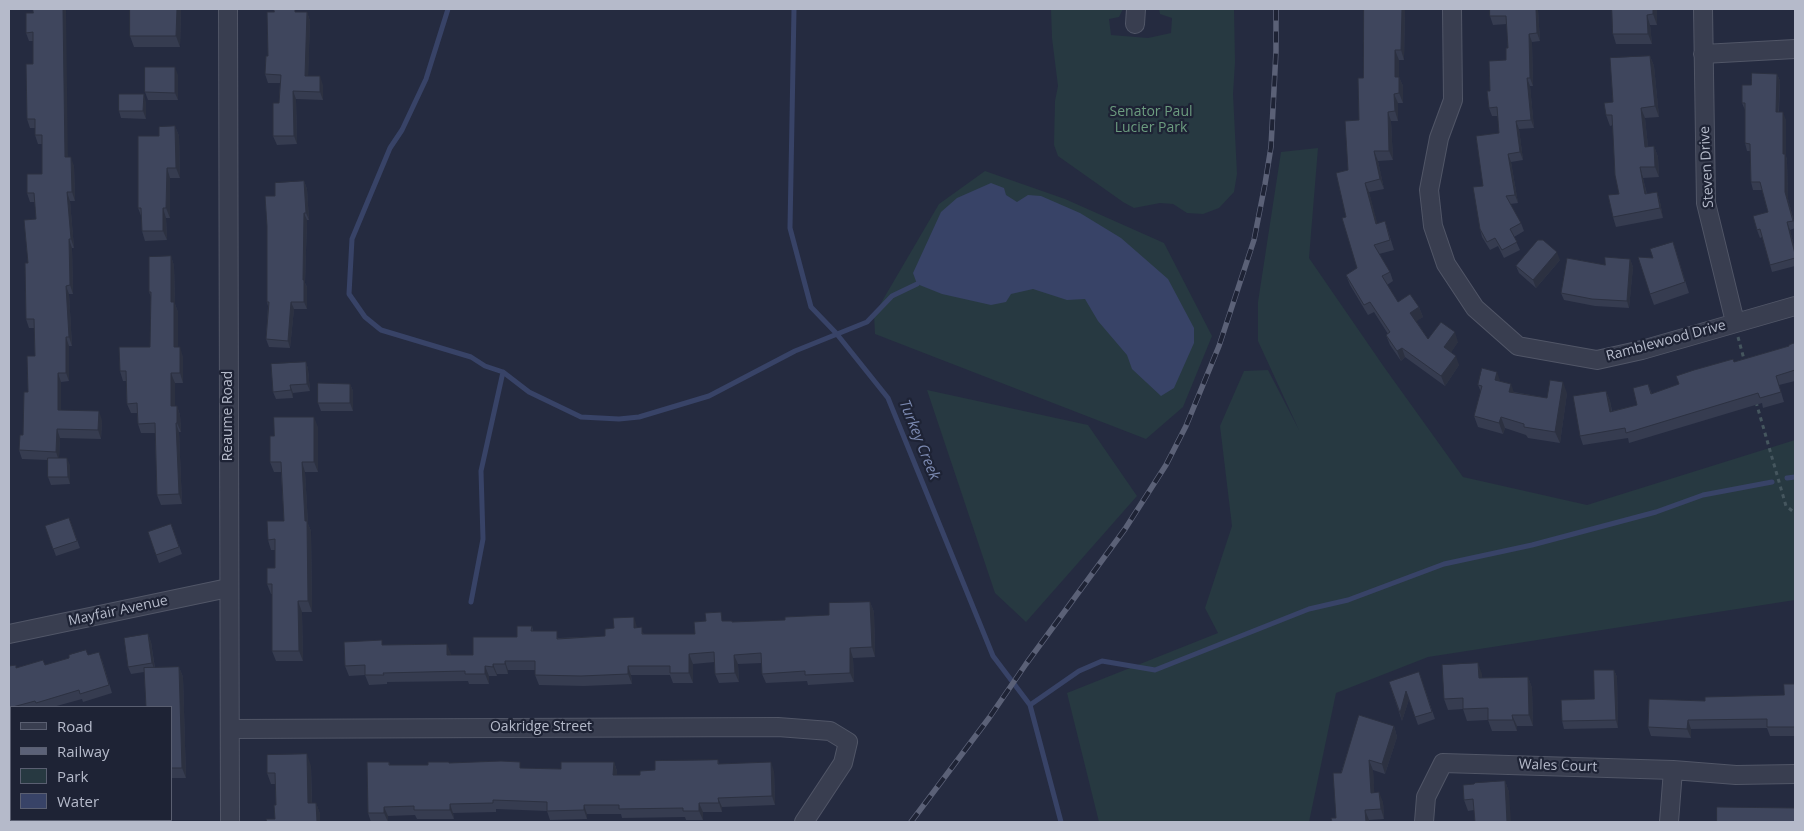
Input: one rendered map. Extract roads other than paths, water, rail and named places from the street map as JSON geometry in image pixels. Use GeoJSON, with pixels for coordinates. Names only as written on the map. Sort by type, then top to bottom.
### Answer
{"type":"FeatureCollection","features":[{"type":"Feature","properties":{"kind":"street","name":"Reaume Road"},"geometry":{"type":"LineString","coordinates":[[228,9],[230,822]]}},
{"type":"Feature","properties":{"kind":"street","name":"Ramblewood Drive"},"geometry":{"type":"LineString","coordinates":[[1452,9],[1453,100],[1439,138],[1429,190],[1433,226],[1446,264],[1475,308],[1518,346],[1597,360],[1642,350],[1795,306]]}},
{"type":"Feature","properties":{"kind":"street","name":"Steven Drive"},"geometry":{"type":"LineString","coordinates":[[1703,9],[1706,203],[1735,322]]}},
{"type":"Feature","properties":{"kind":"street"},"geometry":{"type":"LineString","coordinates":[[1703,54],[1795,49]]}},
{"type":"Feature","properties":{"kind":"street","name":"Mayfair Avenue"},"geometry":{"type":"LineString","coordinates":[[9,634],[228,588]]}},
{"type":"Feature","properties":{"kind":"street","name":"Oakridge Street"},"geometry":{"type":"LineString","coordinates":[[230,729],[778,727],[830,731],[848,742],[843,762],[804,822]]}},
{"type":"Feature","properties":{"kind":"street","name":"Wales Court"},"geometry":{"type":"LineString","coordinates":[[1424,822],[1426,797],[1443,763],[1673,770],[1736,775],[1795,774]]}},
{"type":"Feature","properties":{"kind":"street"},"geometry":{"type":"LineString","coordinates":[[1669,822],[1673,770]]}},
{"type":"Feature","properties":{"kind":"water"},"geometry":{"type":"Polygon","coordinates":[[[991,183],[1004,188],[1006,195],[1017,202],[1028,195],[1041,196],[1080,213],[1121,238],[1168,279],[1194,328],[1194,343],[1174,388],[1161,396],[1132,369],[1127,355],[1098,321],[1085,299],[1067,300],[1033,289],[1011,294],[1006,302],[991,305],[942,294],[917,284],[913,273],[941,212],[957,198],[991,183]]]}},
{"type":"Feature","properties":{"kind":"waterway"},"geometry":{"type":"LineString","coordinates":[[448,9],[426,79],[402,130],[390,148],[352,239],[349,294],[365,317],[381,330],[471,357],[485,366],[503,372],[529,392],[581,417],[619,419],[639,417],[709,396],[795,351],[867,322],[892,296],[917,284]]}},
{"type":"Feature","properties":{"kind":"waterway","name":"Turkey Creek"},"geometry":{"type":"LineString","coordinates":[[794,9],[790,228],[811,307],[836,333],[888,398],[993,656],[1030,705],[1061,822]]}},
{"type":"Feature","properties":{"kind":"waterway"},"geometry":{"type":"LineString","coordinates":[[471,602],[483,539],[481,471],[503,372]]}},
{"type":"Feature","properties":{"kind":"waterway"},"geometry":{"type":"LineString","coordinates":[[1787,478],[1795,477]]}},
{"type":"Feature","properties":{"kind":"waterway"},"geometry":{"type":"LineString","coordinates":[[1030,705],[1079,671],[1102,661],[1155,670],[1309,609],[1348,600],[1444,564],[1532,545],[1656,512],[1703,495],[1772,482]]}},
{"type":"Feature","properties":{"kind":"railway"},"geometry":{"type":"LineString","coordinates":[[911,822],[989,718],[1026,664],[1125,529],[1166,465],[1186,426],[1219,346],[1254,240],[1271,147],[1276,51],[1276,9]]}},
{"type":"Feature","properties":{"kind":"park label","name":"Senator Paul Lucier Park"},"geometry":{"type":"Point","coordinates":[1151,120]}}]}
